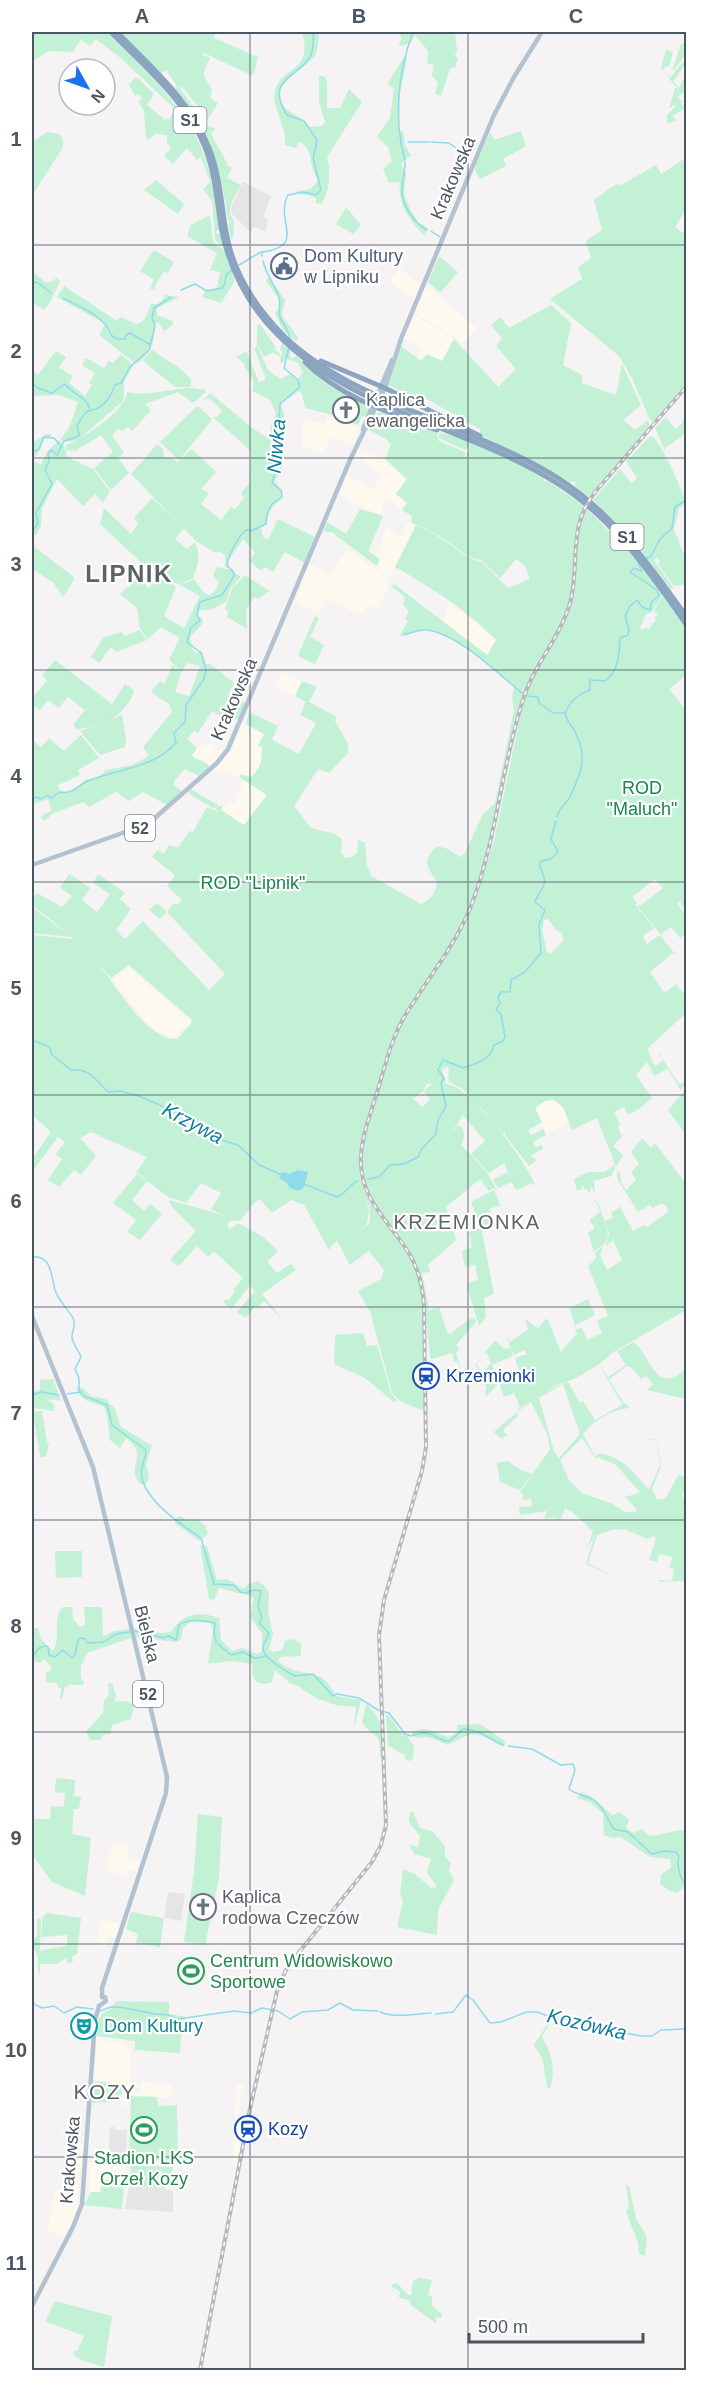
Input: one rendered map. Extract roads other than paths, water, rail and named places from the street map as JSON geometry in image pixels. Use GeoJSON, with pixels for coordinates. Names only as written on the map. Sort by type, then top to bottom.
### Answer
{"type":"FeatureCollection","features":[{"type":"Feature","properties":{"kind":"highway","name":"S1"},"geometry":{"type":"LineString","coordinates":[[111,32],[173,97],[198,133],[214,175],[224,233],[235,263],[249,292],[268,318],[295,348],[321,370],[350,387],[470,440],[571,490]]}},
{"type":"Feature","properties":{"kind":"highway","name":"S1"},"geometry":{"type":"LineString","coordinates":[[117,32],[176,94],[201,129],[211,150],[218,174],[224,233]]}},
{"type":"Feature","properties":{"kind":"highway","name":"S1"},"geometry":{"type":"LineString","coordinates":[[295,348],[357,385],[513,455],[571,490],[602,512],[625,535],[687,624]]}},
{"type":"Feature","properties":{"kind":"highway"},"geometry":{"type":"LineString","coordinates":[[295,348],[513,455]]}},
{"type":"Feature","properties":{"kind":"highway"},"geometry":{"type":"LineString","coordinates":[[295,348],[328,382],[375,405],[470,440]]}},
{"type":"Feature","properties":{"kind":"highway","name":"S1"},"geometry":{"type":"LineString","coordinates":[[669,596],[687,616]]}},
{"type":"Feature","properties":{"kind":"main road","name":"Krakowska"},"geometry":{"type":"LineString","coordinates":[[32,865],[148,824],[224,755],[233,741],[382,389],[400,339],[494,115],[542,32]]}},
{"type":"Feature","properties":{"kind":"main road","name":"Bielska"},"geometry":{"type":"LineString","coordinates":[[32,1316],[93,1467],[167,1777],[166,1793],[102,1988],[102,1997],[105,1997],[106,2001],[98,2007]]}},
{"type":"Feature","properties":{"kind":"main road","name":"Krakowska"},"geometry":{"type":"LineString","coordinates":[[32,2306],[76,2222],[82,2204],[98,2007]]}},
{"type":"Feature","properties":{"kind":"water"},"geometry":{"type":"Polygon","coordinates":[[[298,1170],[308,1172],[304,1187],[299,1191],[290,1188],[279,1178],[282,1172],[289,1174],[298,1170]]]}},
{"type":"Feature","properties":{"kind":"waterway","name":"Niwka"},"geometry":{"type":"LineString","coordinates":[[262,256],[262,252],[276,249],[284,244],[287,238],[284,214],[288,195],[303,192],[316,195],[321,190],[313,158],[317,141],[304,121],[287,115],[280,101],[283,83],[305,64],[310,56],[314,38],[312,32]]}},
{"type":"Feature","properties":{"kind":"waterway"},"geometry":{"type":"LineString","coordinates":[[405,160],[399,128],[399,95],[404,63],[413,32]]}},
{"type":"Feature","properties":{"kind":"waterway"},"geometry":{"type":"LineString","coordinates":[[408,142],[429,142]]}},
{"type":"Feature","properties":{"kind":"waterway"},"geometry":{"type":"LineString","coordinates":[[431,142],[449,143],[459,150]]}},
{"type":"Feature","properties":{"kind":"waterway"},"geometry":{"type":"LineString","coordinates":[[405,162],[402,191],[404,202],[413,218],[427,230]]}},
{"type":"Feature","properties":{"kind":"waterway"},"geometry":{"type":"LineString","coordinates":[[431,231],[440,237]]}},
{"type":"Feature","properties":{"kind":"waterway","name":"Niwka"},"geometry":{"type":"LineString","coordinates":[[239,265],[261,252]]}},
{"type":"Feature","properties":{"kind":"waterway","name":"Niwka"},"geometry":{"type":"LineString","coordinates":[[263,261],[279,297],[280,317],[290,339]]}},
{"type":"Feature","properties":{"kind":"waterway","name":"Niwka"},"geometry":{"type":"LineString","coordinates":[[181,290],[195,284],[207,291],[222,288],[226,275],[233,269]]}},
{"type":"Feature","properties":{"kind":"waterway"},"geometry":{"type":"LineString","coordinates":[[32,284],[37,282],[51,293]]}},
{"type":"Feature","properties":{"kind":"waterway","name":"Niwka"},"geometry":{"type":"LineString","coordinates":[[32,532],[38,523],[36,513],[52,484],[45,470],[49,461],[48,453],[51,450],[57,455],[64,441],[79,436],[77,425],[86,412],[96,409],[105,402],[115,385],[121,383],[131,366],[149,350],[155,326],[152,318],[154,308],[171,297]]}},
{"type":"Feature","properties":{"kind":"waterway"},"geometry":{"type":"LineString","coordinates":[[63,298],[98,317],[112,336],[117,339],[125,339],[130,333],[149,344]]}},
{"type":"Feature","properties":{"kind":"waterway","name":"Niwka"},"geometry":{"type":"LineString","coordinates":[[32,800],[36,797],[41,799],[47,795],[51,798],[60,792],[72,791],[88,781],[146,763],[167,752],[176,743],[174,733],[185,722],[186,705],[204,679],[206,669],[201,653],[187,642],[191,627],[200,621],[197,615],[200,602],[222,595],[234,576],[233,571],[227,566],[236,542],[246,530],[251,531],[266,524],[267,514],[272,504],[282,497],[281,490],[272,483],[277,465],[280,404],[300,387],[298,380],[284,368],[289,347]]}},
{"type":"Feature","properties":{"kind":"waterway"},"geometry":{"type":"LineString","coordinates":[[32,383],[52,393],[65,384],[85,401],[90,409]]}},
{"type":"Feature","properties":{"kind":"waterway","name":"Niwka"},"geometry":{"type":"LineString","coordinates":[[32,458],[33,452],[39,449],[44,437],[54,438],[60,445]]}},
{"type":"Feature","properties":{"kind":"waterway","name":"Krzywa"},"geometry":{"type":"LineString","coordinates":[[647,558],[651,556],[660,539],[672,528],[675,507],[686,500]]}},
{"type":"Feature","properties":{"kind":"waterway","name":"Krzywa"},"geometry":{"type":"LineString","coordinates":[[557,817],[570,797],[582,765],[579,740],[565,714],[567,709],[581,694],[590,690],[590,680],[605,681],[613,673],[620,638],[628,635],[629,629],[625,616],[630,606],[637,600],[642,607],[650,610],[652,601],[659,596],[657,590],[630,572],[634,568],[642,571],[638,562]]}},
{"type":"Feature","properties":{"kind":"waterway"},"geometry":{"type":"LineString","coordinates":[[404,635],[427,630],[440,633],[478,656],[522,693]]}},
{"type":"Feature","properties":{"kind":"waterway"},"geometry":{"type":"LineString","coordinates":[[527,696],[538,697],[539,703],[553,713],[565,713]]}},
{"type":"Feature","properties":{"kind":"waterway","name":"Krzywa"},"geometry":{"type":"LineString","coordinates":[[368,1179],[379,1177],[390,1165],[404,1164],[418,1157],[421,1150],[436,1134],[438,1120],[446,1106],[441,1083],[444,1078],[438,1070],[443,1060],[463,1068],[486,1058],[494,1045],[503,1041],[505,1037],[501,1014],[496,1010],[500,1003],[498,997],[501,992],[510,992],[511,980],[525,972],[541,953],[539,924],[545,910],[535,902],[545,883],[539,865],[541,861],[551,859],[558,852],[551,839],[556,821]]}},
{"type":"Feature","properties":{"kind":"waterway","name":"Krzywa"},"geometry":{"type":"LineString","coordinates":[[32,1040],[50,1047],[51,1054],[71,1070],[87,1073],[108,1092],[121,1091],[141,1097],[185,1116],[205,1126],[209,1136],[238,1145],[259,1165],[280,1174]]}},
{"type":"Feature","properties":{"kind":"waterway","name":"Krzywa"},"geometry":{"type":"LineString","coordinates":[[304,1184],[337,1197],[358,1181]]}},
{"type":"Feature","properties":{"kind":"waterway"},"geometry":{"type":"LineString","coordinates":[[32,1257],[39,1257],[47,1263],[56,1294],[73,1318],[72,1338],[81,1357],[75,1369],[79,1378],[79,1390],[84,1396],[107,1405],[112,1425],[146,1450],[141,1471],[145,1487],[151,1496],[166,1512],[201,1538],[214,1584],[234,1585],[240,1592],[246,1593],[254,1590],[261,1591],[258,1606],[262,1617],[259,1623],[269,1633],[263,1651],[270,1660],[295,1676],[313,1674],[333,1696],[337,1694],[359,1698],[378,1710],[389,1713],[405,1734],[411,1736],[422,1733],[430,1734],[450,1741],[463,1729],[469,1729],[503,1745]]}},
{"type":"Feature","properties":{"kind":"waterway"},"geometry":{"type":"LineString","coordinates":[[32,1395],[41,1392],[59,1395]]}},
{"type":"Feature","properties":{"kind":"waterway"},"geometry":{"type":"LineString","coordinates":[[67,1394],[81,1392]]}},
{"type":"Feature","properties":{"kind":"waterway"},"geometry":{"type":"LineString","coordinates":[[135,1631],[164,1638],[169,1636],[176,1640],[179,1625],[192,1621],[206,1621],[215,1623],[216,1642]]}},
{"type":"Feature","properties":{"kind":"waterway"},"geometry":{"type":"LineString","coordinates":[[32,1653],[34,1655],[39,1648],[45,1646],[48,1647],[49,1655],[55,1657],[63,1650],[72,1658],[80,1638],[85,1639],[87,1643],[104,1642],[116,1634],[130,1632]]}},
{"type":"Feature","properties":{"kind":"waterway"},"geometry":{"type":"LineString","coordinates":[[218,1644],[231,1655],[243,1652],[256,1658],[265,1656]]}},
{"type":"Feature","properties":{"kind":"waterway"},"geometry":{"type":"LineString","coordinates":[[508,1746],[532,1749],[561,1765],[573,1764],[575,1770],[569,1789],[595,1801],[614,1829],[628,1832],[652,1854],[664,1851],[676,1852],[679,1856],[679,1871],[686,1884]]}},
{"type":"Feature","properties":{"kind":"waterway","name":"Kozówka"},"geometry":{"type":"LineString","coordinates":[[436,2014],[453,2012],[466,1995],[473,2000],[490,2023],[501,2022],[526,2012],[537,2012],[557,2019],[586,2020],[602,2029],[642,2036],[652,2036],[661,2030],[686,2029]]}},
{"type":"Feature","properties":{"kind":"waterway","name":"Kozówka"},"geometry":{"type":"LineString","coordinates":[[32,2003],[42,2008],[54,2006],[64,2013],[77,2007],[93,2009]]}},
{"type":"Feature","properties":{"kind":"waterway","name":"Kozówka"},"geometry":{"type":"LineString","coordinates":[[100,2011],[111,2007],[125,2008],[168,2015],[178,2019],[234,2011],[251,2013],[262,2008],[278,2011],[290,2019],[302,2012],[328,2010],[340,2003],[353,2010],[378,2011]]}},
{"type":"Feature","properties":{"kind":"waterway","name":"Kozówka"},"geometry":{"type":"LineString","coordinates":[[380,2012],[398,2015],[431,2013]]}},
{"type":"Feature","properties":{"kind":"railway"},"geometry":{"type":"LineString","coordinates":[[200,2370],[250,2109],[277,1991],[286,1970],[372,1862],[381,1845],[386,1825],[379,1635],[384,1600],[422,1471],[426,1447],[424,1306],[420,1280],[413,1261],[377,1209],[365,1185],[361,1171],[364,1135],[400,1024],[465,921],[480,881],[509,751],[523,700],[533,675],[566,616],[570,603],[577,532],[581,518],[596,491],[686,387]]}},
{"type":"Feature","properties":{"kind":"place","name":"Dom Kultury w Lipniku"},"geometry":{"type":"Point","coordinates":[284,266]}},
{"type":"Feature","properties":{"kind":"place","name":"Kaplica ewangelicka"},"geometry":{"type":"Point","coordinates":[346,410]}},
{"type":"Feature","properties":{"kind":"place","name":"Krzemionki"},"geometry":{"type":"Point","coordinates":[426,1376]}},
{"type":"Feature","properties":{"kind":"place","name":"Kaplica rodowa Czeczów"},"geometry":{"type":"Point","coordinates":[203,1907]}},
{"type":"Feature","properties":{"kind":"place","name":"Centrum Widowiskowo Sportowe"},"geometry":{"type":"Point","coordinates":[191,1971]}},
{"type":"Feature","properties":{"kind":"place","name":"Dom Kultury"},"geometry":{"type":"Point","coordinates":[84,2026]}},
{"type":"Feature","properties":{"kind":"place","name":"Kozy"},"geometry":{"type":"Point","coordinates":[248,2129]}},
{"type":"Feature","properties":{"kind":"place","name":"Stadion LKS Orzeł Kozy"},"geometry":{"type":"Point","coordinates":[144,2130]}},
{"type":"Feature","properties":{"kind":"district","name":"LIPNIK"},"geometry":{"type":"Point","coordinates":[129,574]}},
{"type":"Feature","properties":{"kind":"district","name":"KRZEMIONKA"},"geometry":{"type":"Point","coordinates":[467,1222]}},
{"type":"Feature","properties":{"kind":"district","name":"KOZY"},"geometry":{"type":"Point","coordinates":[105,2092]}},
{"type":"Feature","properties":{"kind":"park label","name":"ROD \"Maluch\""},"geometry":{"type":"Point","coordinates":[642,798]}},
{"type":"Feature","properties":{"kind":"park label","name":"ROD \"Lipnik\""},"geometry":{"type":"Point","coordinates":[253,883]}}]}
